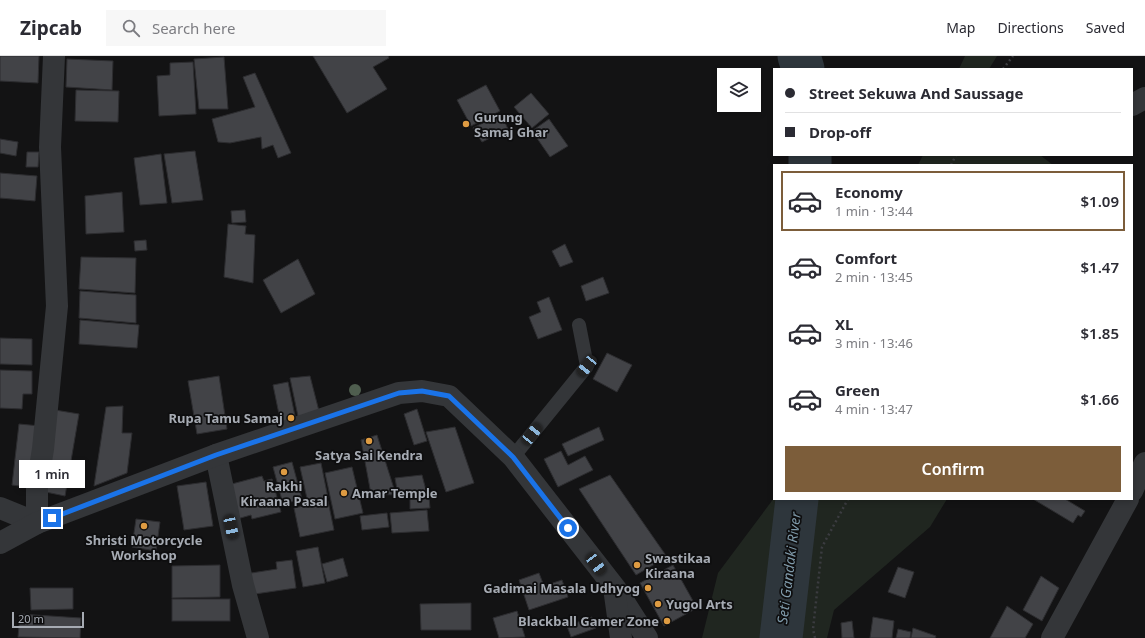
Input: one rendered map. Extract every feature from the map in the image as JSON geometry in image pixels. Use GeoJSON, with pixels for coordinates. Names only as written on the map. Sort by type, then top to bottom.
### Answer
{"type":"FeatureCollection","features":[{"type":"Feature","properties":{"kind":"street"},"geometry":{"type":"LineString","coordinates":[[37,523],[37,486],[43,449],[57,306],[50,147],[54,56]]}},
{"type":"Feature","properties":{"kind":"street"},"geometry":{"type":"LineString","coordinates":[[1133,104],[1145,98]]}},
{"type":"Feature","properties":{"kind":"street"},"geometry":{"type":"LineString","coordinates":[[0,543],[37,523],[216,455],[399,393],[422,391],[449,396],[513,457],[614,588],[647,638]]}},
{"type":"Feature","properties":{"kind":"street"},"geometry":{"type":"LineString","coordinates":[[216,455],[243,585],[258,638]]}},
{"type":"Feature","properties":{"kind":"street"},"geometry":{"type":"LineString","coordinates":[[1133,489],[1145,463]]}},
{"type":"Feature","properties":{"kind":"street"},"geometry":{"type":"LineString","coordinates":[[1052,638],[1127,500]]}},
{"type":"Feature","properties":{"kind":"street"},"geometry":{"type":"LineString","coordinates":[[0,508],[37,523]]}},
{"type":"Feature","properties":{"kind":"street"},"geometry":{"type":"LineString","coordinates":[[614,588],[621,638]]}},
{"type":"Feature","properties":{"kind":"lane"},"geometry":{"type":"LineString","coordinates":[[513,457],[587,366],[579,325]]}},
{"type":"Feature","properties":{"kind":"path"},"geometry":{"type":"LineString","coordinates":[[1004,68],[1013,56]]}},
{"type":"Feature","properties":{"kind":"path"},"geometry":{"type":"LineString","coordinates":[[815,638],[813,629],[822,547],[847,500]]}},
{"type":"Feature","properties":{"kind":"shaded area"},"geometry":{"type":"Polygon","coordinates":[[[965,56],[997,56],[990,68],[959,68],[965,56]]]}},
{"type":"Feature","properties":{"kind":"shaded area"},"geometry":{"type":"Polygon","coordinates":[[[922,156],[1041,156],[1052,164],[918,164],[922,156]]]}},
{"type":"Feature","properties":{"kind":"shaded area"},"geometry":{"type":"Polygon","coordinates":[[[773,499],[946,500],[930,527],[834,610],[827,638],[702,638],[718,573],[773,499]]]}},
{"type":"Feature","properties":{"kind":"building"},"geometry":{"type":"Polygon","coordinates":[[[0,56],[39,56],[38,83],[0,81],[0,56]]]}},
{"type":"Feature","properties":{"kind":"building"},"geometry":{"type":"Polygon","coordinates":[[[313,56],[388,56],[389,58],[373,67],[387,89],[347,113],[313,56]]]}},
{"type":"Feature","properties":{"kind":"building"},"geometry":{"type":"Polygon","coordinates":[[[224,57],[228,109],[199,109],[194,59],[224,57]]]}},
{"type":"Feature","properties":{"kind":"building"},"geometry":{"type":"Polygon","coordinates":[[[67,59],[113,61],[112,90],[66,87],[67,59]]]}},
{"type":"Feature","properties":{"kind":"building"},"geometry":{"type":"Polygon","coordinates":[[[193,62],[196,114],[159,116],[157,76],[170,75],[170,63],[193,62]]]}},
{"type":"Feature","properties":{"kind":"building"},"geometry":{"type":"Polygon","coordinates":[[[255,73],[291,153],[278,158],[273,145],[262,149],[261,137],[230,143],[218,142],[212,119],[255,107],[243,77],[255,73]]]}},
{"type":"Feature","properties":{"kind":"building"},"geometry":{"type":"Polygon","coordinates":[[[486,85],[500,111],[471,126],[457,100],[486,85]]]}},
{"type":"Feature","properties":{"kind":"building"},"geometry":{"type":"Polygon","coordinates":[[[76,90],[119,91],[118,122],[75,121],[76,90]]]}},
{"type":"Feature","properties":{"kind":"building"},"geometry":{"type":"Polygon","coordinates":[[[531,93],[549,114],[532,128],[514,107],[531,93]]]}},
{"type":"Feature","properties":{"kind":"building"},"geometry":{"type":"Polygon","coordinates":[[[501,114],[508,129],[482,142],[473,128],[501,114]]]}},
{"type":"Feature","properties":{"kind":"building"},"geometry":{"type":"Polygon","coordinates":[[[549,119],[568,146],[550,157],[532,131],[549,119]]]}},
{"type":"Feature","properties":{"kind":"building"},"geometry":{"type":"Polygon","coordinates":[[[0,139],[18,142],[16,156],[0,153],[0,139]]]}},
{"type":"Feature","properties":{"kind":"building"},"geometry":{"type":"Polygon","coordinates":[[[195,151],[203,200],[172,203],[164,154],[195,151]]]}},
{"type":"Feature","properties":{"kind":"building"},"geometry":{"type":"Polygon","coordinates":[[[27,152],[39,152],[38,167],[26,167],[27,152]]]}},
{"type":"Feature","properties":{"kind":"building"},"geometry":{"type":"Polygon","coordinates":[[[161,154],[167,203],[140,205],[134,158],[161,154]]]}},
{"type":"Feature","properties":{"kind":"building"},"geometry":{"type":"Polygon","coordinates":[[[0,173],[37,176],[35,201],[0,198],[0,173]]]}},
{"type":"Feature","properties":{"kind":"building"},"geometry":{"type":"Polygon","coordinates":[[[122,192],[124,232],[86,234],[85,196],[122,192]]]}},
{"type":"Feature","properties":{"kind":"building"},"geometry":{"type":"Polygon","coordinates":[[[245,210],[246,222],[232,223],[231,211],[245,210]]]}},
{"type":"Feature","properties":{"kind":"building"},"geometry":{"type":"Polygon","coordinates":[[[228,224],[246,226],[245,234],[255,235],[253,283],[224,277],[228,224]]]}},
{"type":"Feature","properties":{"kind":"building"},"geometry":{"type":"Polygon","coordinates":[[[146,240],[147,250],[135,251],[134,241],[146,240]]]}},
{"type":"Feature","properties":{"kind":"building"},"geometry":{"type":"Polygon","coordinates":[[[565,244],[573,262],[560,267],[552,251],[565,244]]]}},
{"type":"Feature","properties":{"kind":"building"},"geometry":{"type":"Polygon","coordinates":[[[81,257],[136,258],[135,293],[79,289],[81,257]]]}},
{"type":"Feature","properties":{"kind":"building"},"geometry":{"type":"Polygon","coordinates":[[[298,259],[315,294],[281,313],[263,280],[298,259]]]}},
{"type":"Feature","properties":{"kind":"building"},"geometry":{"type":"Polygon","coordinates":[[[603,277],[609,293],[586,301],[581,286],[603,277]]]}},
{"type":"Feature","properties":{"kind":"building"},"geometry":{"type":"Polygon","coordinates":[[[80,291],[136,295],[136,323],[79,318],[80,291]]]}},
{"type":"Feature","properties":{"kind":"building"},"geometry":{"type":"Polygon","coordinates":[[[549,297],[562,330],[538,339],[529,317],[541,312],[537,302],[549,297]]]}},
{"type":"Feature","properties":{"kind":"building"},"geometry":{"type":"Polygon","coordinates":[[[80,320],[139,325],[137,348],[79,344],[80,320]]]}},
{"type":"Feature","properties":{"kind":"building"},"geometry":{"type":"Polygon","coordinates":[[[0,338],[32,339],[32,365],[0,364],[0,338]]]}},
{"type":"Feature","properties":{"kind":"building"},"geometry":{"type":"Polygon","coordinates":[[[607,353],[632,365],[617,392],[593,379],[607,353]]]}},
{"type":"Feature","properties":{"kind":"building"},"geometry":{"type":"Polygon","coordinates":[[[0,370],[32,371],[32,394],[23,394],[22,409],[0,408],[0,370]]]}},
{"type":"Feature","properties":{"kind":"building"},"geometry":{"type":"Polygon","coordinates":[[[219,376],[227,429],[197,434],[188,381],[219,376]]]}},
{"type":"Feature","properties":{"kind":"building"},"geometry":{"type":"Polygon","coordinates":[[[310,376],[320,415],[299,421],[290,378],[310,376]]]}},
{"type":"Feature","properties":{"kind":"building"},"geometry":{"type":"Polygon","coordinates":[[[288,382],[296,421],[281,424],[273,385],[288,382]]]}},
{"type":"Feature","properties":{"kind":"building"},"geometry":{"type":"Polygon","coordinates":[[[123,406],[122,433],[132,433],[127,473],[94,486],[106,407],[123,406]]]}},
{"type":"Feature","properties":{"kind":"building"},"geometry":{"type":"Polygon","coordinates":[[[417,409],[427,441],[414,445],[404,414],[417,409]]]}},
{"type":"Feature","properties":{"kind":"building"},"geometry":{"type":"Polygon","coordinates":[[[55,410],[79,414],[65,496],[41,491],[55,410]]]}},
{"type":"Feature","properties":{"kind":"building"},"geometry":{"type":"Polygon","coordinates":[[[19,424],[40,426],[34,488],[12,485],[19,424]]]}},
{"type":"Feature","properties":{"kind":"building"},"geometry":{"type":"Polygon","coordinates":[[[455,427],[474,483],[446,492],[426,432],[455,427]]]}},
{"type":"Feature","properties":{"kind":"building"},"geometry":{"type":"Polygon","coordinates":[[[599,427],[604,440],[568,456],[562,444],[599,427]]]}},
{"type":"Feature","properties":{"kind":"building"},"geometry":{"type":"Polygon","coordinates":[[[377,435],[396,495],[371,494],[361,440],[377,435]]]}},
{"type":"Feature","properties":{"kind":"building"},"geometry":{"type":"Polygon","coordinates":[[[561,451],[568,465],[585,456],[593,470],[558,487],[544,459],[561,451]]]}},
{"type":"Feature","properties":{"kind":"building"},"geometry":{"type":"Polygon","coordinates":[[[292,462],[302,499],[283,504],[273,467],[292,462]]]}},
{"type":"Feature","properties":{"kind":"building"},"geometry":{"type":"Polygon","coordinates":[[[321,463],[328,498],[308,503],[300,467],[321,463]]]}},
{"type":"Feature","properties":{"kind":"building","name":"Amar Temple"},"geometry":{"type":"Polygon","coordinates":[[[352,467],[363,513],[335,519],[325,473],[352,467]]]}},
{"type":"Feature","properties":{"kind":"building"},"geometry":{"type":"Polygon","coordinates":[[[422,475],[427,494],[398,495],[395,478],[422,475]]]}},
{"type":"Feature","properties":{"kind":"building"},"geometry":{"type":"Polygon","coordinates":[[[610,475],[667,557],[636,575],[579,489],[610,475]]]}},
{"type":"Feature","properties":{"kind":"building"},"geometry":{"type":"Polygon","coordinates":[[[262,476],[264,481],[272,479],[281,512],[252,519],[251,515],[237,519],[228,485],[262,476]]]}},
{"type":"Feature","properties":{"kind":"building"},"geometry":{"type":"Polygon","coordinates":[[[206,482],[213,526],[184,530],[177,486],[206,482]]]}},
{"type":"Feature","properties":{"kind":"building"},"geometry":{"type":"Polygon","coordinates":[[[429,497],[430,508],[410,509],[410,498],[429,497]]]}},
{"type":"Feature","properties":{"kind":"building"},"geometry":{"type":"Polygon","coordinates":[[[1035,500],[1067,500],[1085,511],[1081,517],[1078,515],[1073,523],[1035,500]]]}},
{"type":"Feature","properties":{"kind":"building"},"geometry":{"type":"Polygon","coordinates":[[[328,501],[334,530],[300,537],[294,508],[328,501]]]}},
{"type":"Feature","properties":{"kind":"building"},"geometry":{"type":"Polygon","coordinates":[[[427,510],[429,531],[392,533],[390,513],[427,510]]]}},
{"type":"Feature","properties":{"kind":"building"},"geometry":{"type":"Polygon","coordinates":[[[387,513],[389,527],[362,530],[360,516],[387,513]]]}},
{"type":"Feature","properties":{"kind":"building"},"geometry":{"type":"Polygon","coordinates":[[[136,519],[160,522],[156,551],[132,547],[136,519]]]}},
{"type":"Feature","properties":{"kind":"building"},"geometry":{"type":"Polygon","coordinates":[[[318,547],[325,583],[303,587],[296,551],[318,547]]]}},
{"type":"Feature","properties":{"kind":"building"},"geometry":{"type":"Polygon","coordinates":[[[343,558],[348,576],[327,582],[322,564],[343,558]]]}},
{"type":"Feature","properties":{"kind":"building"},"geometry":{"type":"Polygon","coordinates":[[[292,560],[296,588],[248,595],[245,574],[277,569],[276,562],[292,560]]]}},
{"type":"Feature","properties":{"kind":"building"},"geometry":{"type":"Polygon","coordinates":[[[220,565],[220,597],[172,598],[172,566],[220,565]]]}},
{"type":"Feature","properties":{"kind":"building"},"geometry":{"type":"Polygon","coordinates":[[[673,565],[697,608],[664,626],[640,583],[673,565]]]}},
{"type":"Feature","properties":{"kind":"building"},"geometry":{"type":"Polygon","coordinates":[[[898,567],[914,572],[905,598],[888,592],[898,567]]]}},
{"type":"Feature","properties":{"kind":"building"},"geometry":{"type":"Polygon","coordinates":[[[539,573],[544,586],[562,580],[568,597],[529,610],[519,580],[539,573]]]}},
{"type":"Feature","properties":{"kind":"building"},"geometry":{"type":"Polygon","coordinates":[[[1041,576],[1059,588],[1042,621],[1023,610],[1041,576]]]}},
{"type":"Feature","properties":{"kind":"building"},"geometry":{"type":"Polygon","coordinates":[[[30,588],[73,588],[73,609],[31,610],[30,588]]]}},
{"type":"Feature","properties":{"kind":"building"},"geometry":{"type":"Polygon","coordinates":[[[172,599],[230,599],[230,621],[172,621],[172,599]]]}},
{"type":"Feature","properties":{"kind":"building"},"geometry":{"type":"Polygon","coordinates":[[[471,603],[471,630],[421,630],[420,604],[471,603]]]}},
{"type":"Feature","properties":{"kind":"building"},"geometry":{"type":"Polygon","coordinates":[[[1007,606],[1033,624],[1025,638],[990,638],[1007,606]]]}},
{"type":"Feature","properties":{"kind":"building"},"geometry":{"type":"Polygon","coordinates":[[[517,611],[525,637],[499,638],[493,618],[517,611]]]}},
{"type":"Feature","properties":{"kind":"building"},"geometry":{"type":"Polygon","coordinates":[[[20,614],[81,618],[80,638],[18,637],[20,614]]]}},
{"type":"Feature","properties":{"kind":"building"},"geometry":{"type":"Polygon","coordinates":[[[592,617],[596,628],[571,637],[567,626],[592,617]]]}},
{"type":"Feature","properties":{"kind":"building"},"geometry":{"type":"Polygon","coordinates":[[[873,617],[894,621],[892,638],[870,638],[873,617]]]}},
{"type":"Feature","properties":{"kind":"building"},"geometry":{"type":"Polygon","coordinates":[[[852,621],[854,638],[842,638],[841,623],[852,621]]]}},
{"type":"Feature","properties":{"kind":"building"},"geometry":{"type":"Polygon","coordinates":[[[913,628],[936,636],[935,638],[911,638],[913,628]]]}},
{"type":"Feature","properties":{"kind":"building"},"geometry":{"type":"Polygon","coordinates":[[[898,629],[911,632],[910,638],[896,638],[898,629]]]}},
{"type":"Feature","properties":{"kind":"waterway","name":"Seti Gandaki River"},"geometry":{"type":"LineString","coordinates":[[799,56],[803,68]]}},
{"type":"Feature","properties":{"kind":"waterway","name":"Seti Gandaki River"},"geometry":{"type":"LineString","coordinates":[[810,156],[810,164]]}},
{"type":"Feature","properties":{"kind":"waterway","name":"Seti Gandaki River"},"geometry":{"type":"LineString","coordinates":[[781,638],[797,500]]}},
{"type":"Feature","properties":{"kind":"place","name":"Gurung Samaj Ghar"},"geometry":{"type":"Point","coordinates":[466,124]}},
{"type":"Feature","properties":{"kind":"place","name":"Rupa Tamu Samaj"},"geometry":{"type":"Point","coordinates":[291,418]}},
{"type":"Feature","properties":{"kind":"place","name":"Satya Sai Kendra"},"geometry":{"type":"Point","coordinates":[369,441]}},
{"type":"Feature","properties":{"kind":"place","name":"Rakhi Kiraana Pasal"},"geometry":{"type":"Point","coordinates":[284,472]}},
{"type":"Feature","properties":{"kind":"place","name":"Amar Temple"},"geometry":{"type":"Point","coordinates":[344,493]}},
{"type":"Feature","properties":{"kind":"place","name":"Shristi Motorcycle Workshop"},"geometry":{"type":"Point","coordinates":[144,526]}},
{"type":"Feature","properties":{"kind":"place","name":"Swastikaa Kiraana"},"geometry":{"type":"Point","coordinates":[637,565]}},
{"type":"Feature","properties":{"kind":"place","name":"Gadimai Masala Udhyog"},"geometry":{"type":"Point","coordinates":[648,588]}},
{"type":"Feature","properties":{"kind":"place","name":"Yugol Arts"},"geometry":{"type":"Point","coordinates":[658,604]}},
{"type":"Feature","properties":{"kind":"place","name":"Blackball Gamer Zone"},"geometry":{"type":"Point","coordinates":[667,621]}},
{"type":"Feature","properties":{"kind":"route"},"geometry":{"type":"LineString","coordinates":[[52,518],[216,455],[399,393],[422,391],[449,396],[513,457],[568,528]]}}]}
